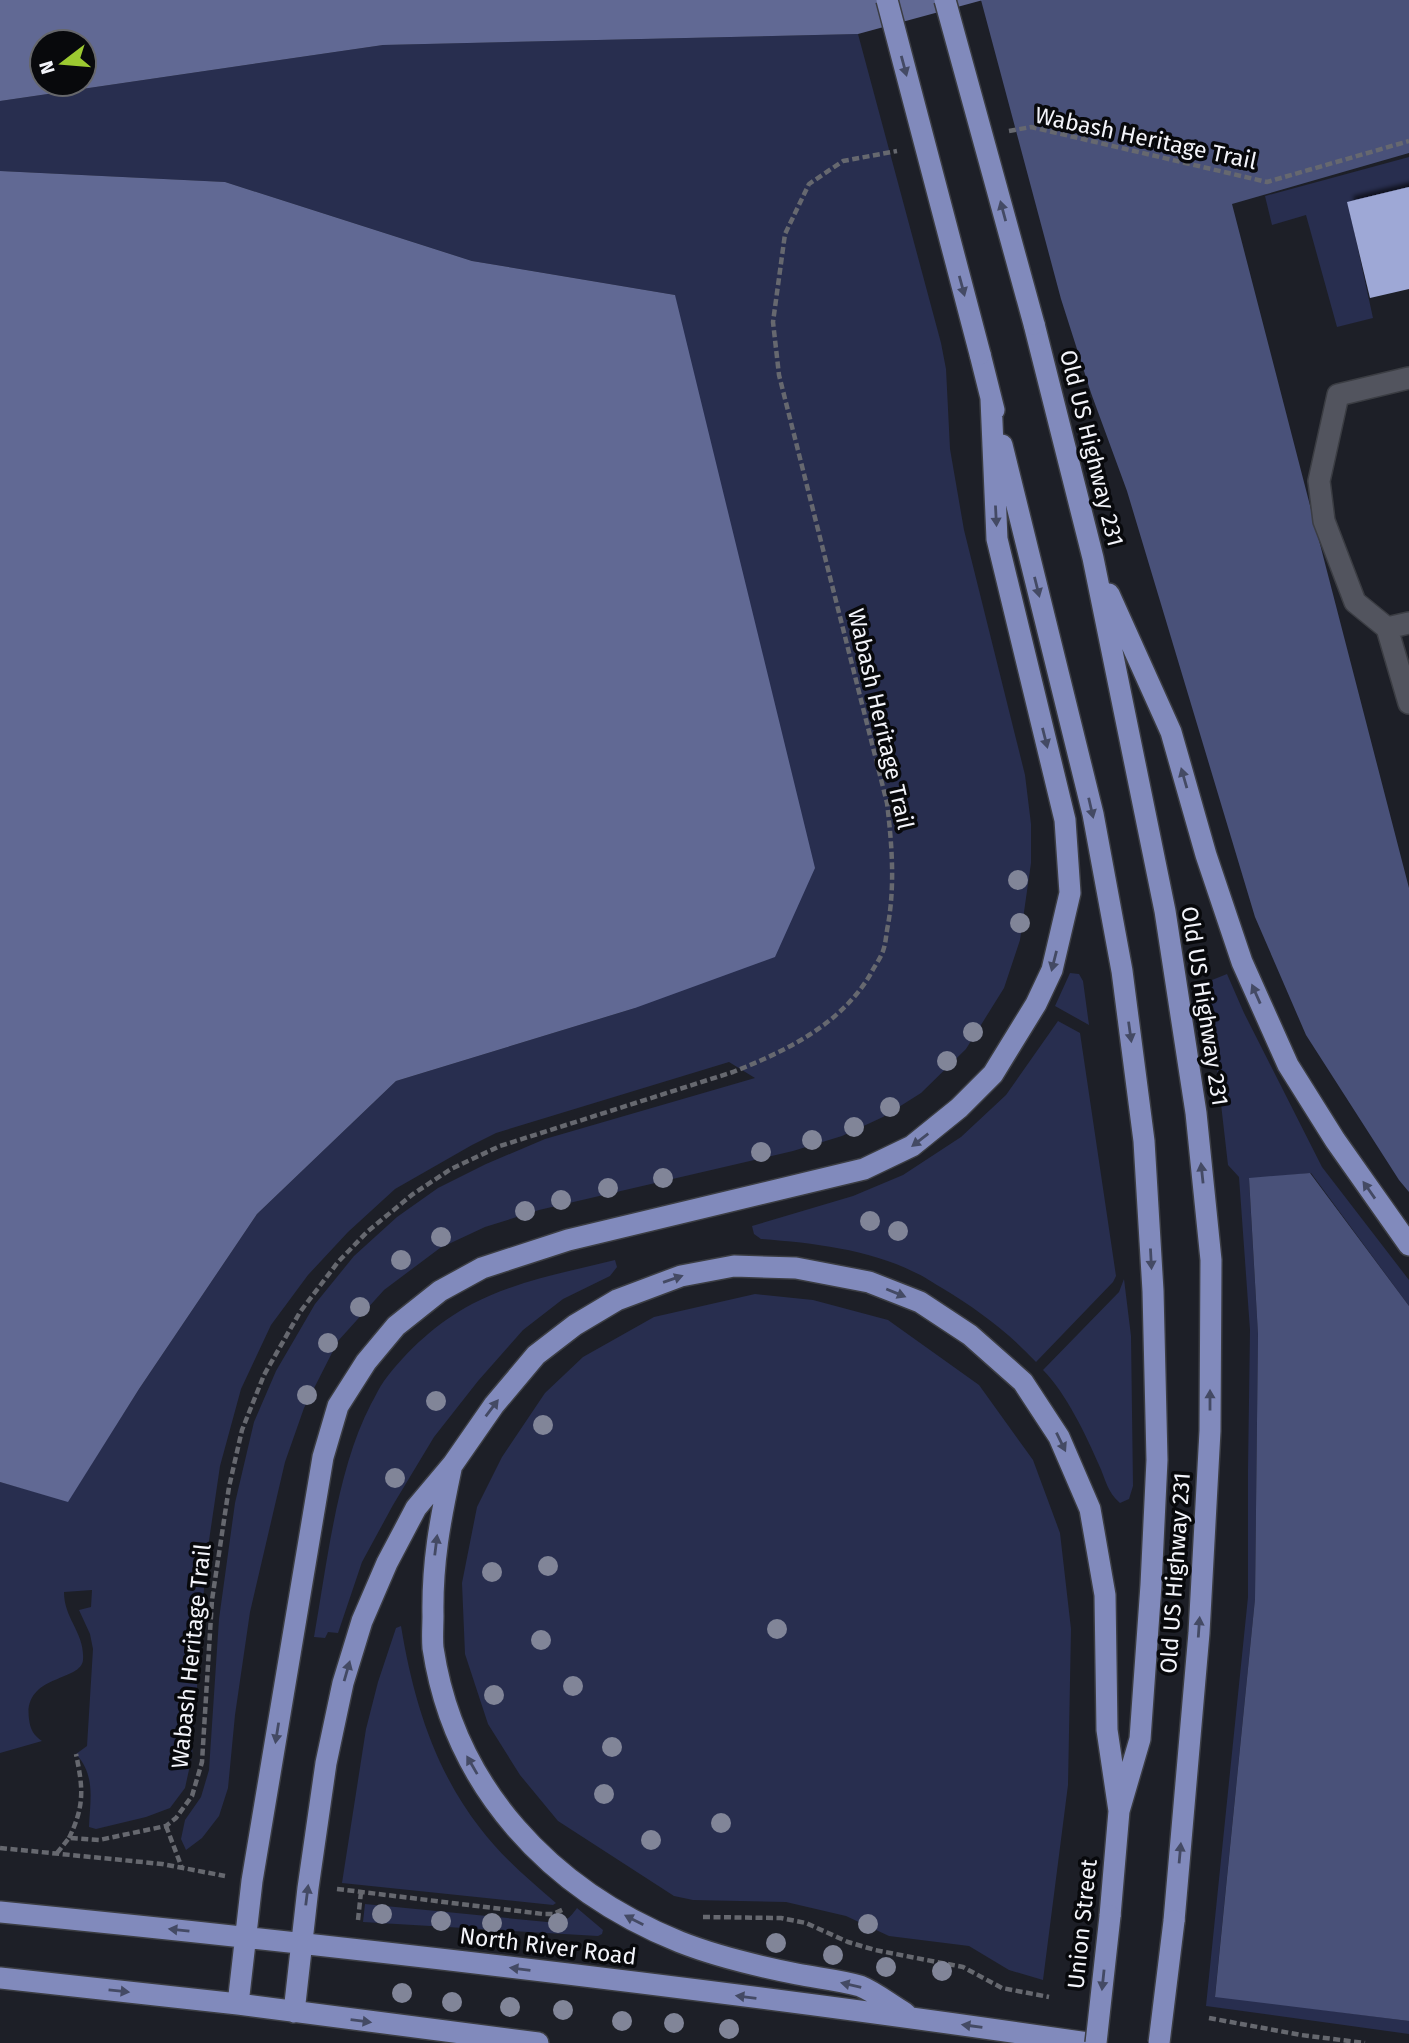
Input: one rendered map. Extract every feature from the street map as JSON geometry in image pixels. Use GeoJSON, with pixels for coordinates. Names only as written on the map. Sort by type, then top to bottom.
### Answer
{"type":"FeatureCollection","features":[{"type":"Feature","properties":{"kind":"main road","name":"Old US Highway 231"},"geometry":{"type":"LineString","coordinates":[[887,0],[980,354],[1093,814],[1122,971],[1144,1141],[1153,1291],[1157,1460],[1140,1739],[1119,1811]]}},
{"type":"Feature","properties":{"kind":"main road","name":"Old US Highway 231"},"geometry":{"type":"LineString","coordinates":[[945,0],[1034,324],[1093,558],[1165,911],[1196,1113],[1211,1260],[1210,1444],[1199,1633],[1174,1922],[1159,2043]]}},
{"type":"Feature","properties":{"kind":"main road"},"geometry":{"type":"LineString","coordinates":[[239,2004],[252,1881],[323,1457],[338,1406],[366,1362],[396,1326],[440,1291],[482,1268],[568,1240],[864,1169],[912,1146],[959,1108],[993,1074],[1042,993],[1052,971],[1070,893],[1065,820],[997,539],[991,399]]}},
{"type":"Feature","properties":{"kind":"main road"},"geometry":{"type":"LineString","coordinates":[[1093,558],[1171,732],[1206,855],[1242,962],[1287,1066],[1409,1245]]}},
{"type":"Feature","properties":{"kind":"main road"},"geometry":{"type":"LineString","coordinates":[[294,2012],[326,1763],[343,1683],[362,1621],[387,1563],[416,1508],[453,1464],[494,1405],[536,1356],[575,1325],[617,1300],[681,1276],[733,1266],[796,1268],[869,1282],[920,1302],[970,1335],[1023,1382],[1059,1437],[1090,1509],[1105,1595],[1107,1730],[1119,1811]]}},
{"type":"Feature","properties":{"kind":"main road"},"geometry":{"type":"LineString","coordinates":[[453,1464],[439,1524],[432,1577],[433,1646],[446,1704],[468,1760],[502,1812],[540,1854],[581,1889],[630,1918],[680,1942],[748,1965],[861,1987],[911,2017]]}},
{"type":"Feature","properties":{"kind":"main road","name":"Union Street"},"geometry":{"type":"LineString","coordinates":[[1096,2043],[1119,1811]]}},
{"type":"Feature","properties":{"kind":"main road","name":"North River Road"},"geometry":{"type":"LineString","coordinates":[[0,1912],[301,1943],[911,2017],[1088,2043]]}},
{"type":"Feature","properties":{"kind":"main road"},"geometry":{"type":"LineString","coordinates":[[0,1978],[239,2004],[538,2043]]}},
{"type":"Feature","properties":{"kind":"lane"},"geometry":{"type":"LineString","coordinates":[[1409,378],[1338,395],[1320,481],[1324,521],[1355,602],[1387,628],[1409,703]]}},
{"type":"Feature","properties":{"kind":"lane"},"geometry":{"type":"LineString","coordinates":[[1387,628],[1409,623]]}},
{"type":"Feature","properties":{"kind":"path","name":"Wabash Heritage Trail"},"geometry":{"type":"LineString","coordinates":[[1004,131],[1031,127],[1267,182],[1409,141]]}},
{"type":"Feature","properties":{"kind":"path","name":"Wabash Heritage Trail"},"geometry":{"type":"LineString","coordinates":[[166,1826],[176,1818],[192,1796],[202,1762],[212,1600],[229,1486],[242,1430],[264,1375],[300,1312],[338,1262],[368,1231],[413,1194],[451,1170],[488,1152],[733,1072],[802,1041],[832,1018],[861,989],[883,953],[892,901],[893,857],[887,803],[779,376],[773,322],[785,234],[809,184],[843,161],[910,149]]}},
{"type":"Feature","properties":{"kind":"path"},"geometry":{"type":"LineString","coordinates":[[57,1853],[69,1838],[79,1818],[82,1783],[76,1754]]}},
{"type":"Feature","properties":{"kind":"path"},"geometry":{"type":"LineString","coordinates":[[0,1848],[182,1868],[166,1826],[99,1840],[69,1838]]}},
{"type":"Feature","properties":{"kind":"path"},"geometry":{"type":"LineString","coordinates":[[342,1889],[543,1914],[561,1911],[569,1905]]}},
{"type":"Feature","properties":{"kind":"path"},"geometry":{"type":"LineString","coordinates":[[358,1920],[361,1892]]}},
{"type":"Feature","properties":{"kind":"path"},"geometry":{"type":"LineString","coordinates":[[693,1917],[781,1918],[806,1923],[848,1942],[874,1950],[962,1967],[1002,1987],[1049,1997]]}},
{"type":"Feature","properties":{"kind":"path"},"geometry":{"type":"LineString","coordinates":[[1209,2018],[1301,2035],[1365,2043]]}},
{"type":"Feature","properties":{"kind":"shaded area"},"geometry":{"type":"Polygon","coordinates":[[[0,0],[983,0],[858,34],[383,45],[98,87],[98,28],[28,28],[28,97],[0,101],[0,0]]]}},
{"type":"Feature","properties":{"kind":"shaded area"},"geometry":{"type":"Polygon","coordinates":[[[981,0],[1409,0],[1409,153],[1232,204],[1409,888],[1409,1192],[1306,1035],[1255,917],[1127,491],[1091,393],[1061,299],[981,0]]]}},
{"type":"Feature","properties":{"kind":"shaded area"},"geometry":{"type":"Polygon","coordinates":[[[858,34],[941,343],[946,369],[950,449],[964,530],[1025,775],[1031,824],[1031,863],[1020,940],[1004,988],[966,1049],[921,1093],[883,1117],[842,1136],[793,1151],[539,1210],[485,1227],[440,1248],[384,1290],[338,1341],[304,1408],[285,1462],[250,1612],[235,1715],[228,1788],[219,1816],[202,1838],[186,1850],[181,1839],[185,1820],[201,1797],[209,1770],[219,1619],[235,1503],[254,1422],[276,1371],[315,1304],[354,1256],[397,1217],[438,1188],[545,1139],[755,1078],[729,1062],[496,1133],[395,1189],[348,1232],[308,1275],[271,1325],[241,1389],[220,1466],[206,1561],[192,1756],[185,1788],[170,1808],[146,1817],[96,1829],[89,1827],[89,1780],[87,1771],[76,1754],[87,1746],[93,1649],[90,1634],[79,1610],[91,1607],[92,1590],[64,1592],[67,1610],[81,1642],[83,1660],[80,1667],[73,1672],[43,1686],[35,1694],[30,1704],[30,1723],[31,1729],[42,1741],[0,1753],[0,1482],[68,1501],[139,1389],[257,1214],[396,1081],[635,1008],[675,295],[472,261],[225,182],[0,171],[0,101],[28,97],[98,98],[98,87],[383,45],[858,34]]]}},
{"type":"Feature","properties":{"kind":"shaded area"},"geometry":{"type":"Polygon","coordinates":[[[1409,157],[1409,187],[1348,203],[1373,318],[1337,327],[1306,215],[1272,225],[1265,196],[1409,157]]]}},
{"type":"Feature","properties":{"kind":"shaded area"},"geometry":{"type":"Polygon","coordinates":[[[0,171],[225,182],[472,261],[675,295],[815,868],[775,957],[635,1008],[396,1081],[257,1214],[139,1389],[68,1502],[0,1482],[0,171]]]}},
{"type":"Feature","properties":{"kind":"shaded area"},"geometry":{"type":"Polygon","coordinates":[[[1070,973],[1079,974],[1083,981],[1089,1025],[1055,1006],[1070,973]]]}},
{"type":"Feature","properties":{"kind":"shaded area"},"geometry":{"type":"Polygon","coordinates":[[[1227,974],[1322,1167],[1409,1280],[1409,1306],[1311,1173],[1249,1179],[1258,1334],[1255,1599],[1215,1996],[1409,2021],[1409,2034],[1206,2006],[1248,1597],[1250,1330],[1239,1177],[1228,1165],[1207,982],[1227,974]]]}},
{"type":"Feature","properties":{"kind":"shaded area"},"geometry":{"type":"Polygon","coordinates":[[[1058,1021],[1080,1033],[1116,1276],[1036,1362],[980,1313],[918,1274],[896,1264],[819,1245],[761,1239],[754,1234],[752,1226],[853,1196],[903,1175],[961,1137],[1006,1095],[1058,1021]]]}},
{"type":"Feature","properties":{"kind":"shaded area"},"geometry":{"type":"Polygon","coordinates":[[[1310,1173],[1409,1306],[1409,2021],[1215,1997],[1255,1599],[1258,1334],[1249,1178],[1310,1173]]]}},
{"type":"Feature","properties":{"kind":"shaded area"},"geometry":{"type":"Polygon","coordinates":[[[615,1260],[617,1267],[610,1276],[563,1299],[523,1330],[478,1381],[434,1437],[393,1505],[362,1562],[338,1633],[328,1632],[325,1638],[314,1637],[341,1487],[359,1430],[382,1384],[393,1370],[435,1328],[472,1304],[524,1283],[615,1260]]]}},
{"type":"Feature","properties":{"kind":"shaded area"},"geometry":{"type":"Polygon","coordinates":[[[1124,1279],[1131,1336],[1133,1486],[1129,1499],[1120,1503],[1109,1490],[1075,1415],[1060,1390],[1043,1370],[1119,1292],[1124,1279]]]}},
{"type":"Feature","properties":{"kind":"shaded area"},"geometry":{"type":"Polygon","coordinates":[[[755,1294],[813,1300],[888,1320],[979,1385],[1033,1460],[1060,1533],[1071,1629],[1068,1785],[1043,1980],[1009,1970],[969,1946],[889,1936],[846,1916],[786,1902],[693,1900],[674,1896],[558,1821],[520,1775],[488,1724],[465,1654],[462,1583],[477,1507],[502,1457],[545,1393],[583,1357],[654,1317],[755,1294]]]}},
{"type":"Feature","properties":{"kind":"shaded area"},"geometry":{"type":"Polygon","coordinates":[[[401,1626],[419,1706],[450,1782],[488,1838],[556,1903],[553,1905],[342,1883],[366,1729],[396,1628],[401,1626]]]}},
{"type":"Feature","properties":{"kind":"shaded area"},"geometry":{"type":"Polygon","coordinates":[[[365,1904],[547,1922],[565,1920],[577,1908],[603,1930],[598,1936],[363,1922],[365,1904]]]}},
{"type":"Feature","properties":{"kind":"building"},"geometry":{"type":"Polygon","coordinates":[[[1409,187],[1409,289],[1370,298],[1347,202],[1409,187]]]}}]}
